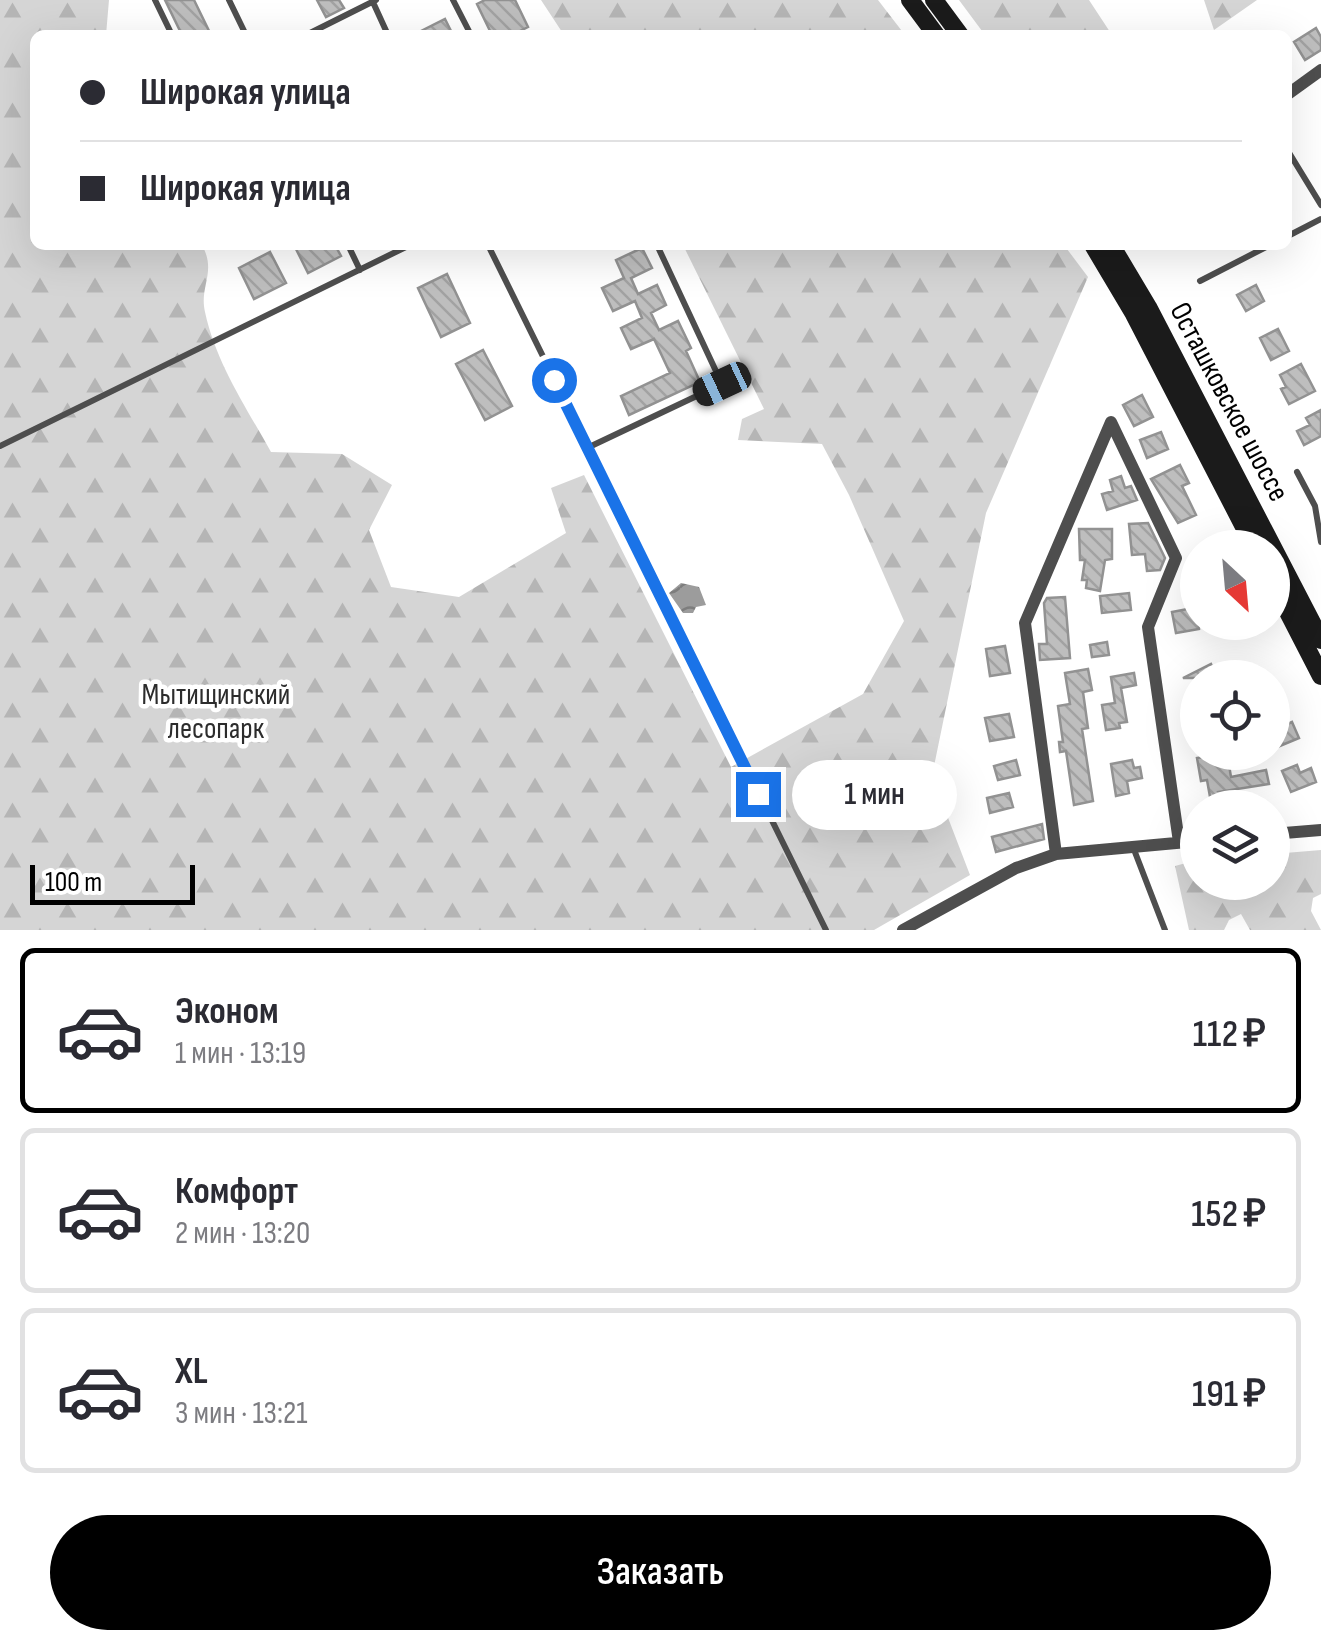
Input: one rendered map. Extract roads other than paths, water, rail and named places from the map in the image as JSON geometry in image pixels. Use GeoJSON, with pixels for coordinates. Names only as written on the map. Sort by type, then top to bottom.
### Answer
{"type":"FeatureCollection","features":[{"type":"Feature","properties":{"kind":"main road"},"geometry":{"type":"LineString","coordinates":[[910,0],[932,30]]}},
{"type":"Feature","properties":{"kind":"main road"},"geometry":{"type":"LineString","coordinates":[[934,0],[956,30]]}},
{"type":"Feature","properties":{"kind":"main road","name":"Осташковское шоссе"},"geometry":{"type":"LineString","coordinates":[[1095,250],[1134,314],[1246,530]]}},
{"type":"Feature","properties":{"kind":"main road","name":"Осташковское шоссе"},"geometry":{"type":"LineString","coordinates":[[1114,250],[1148,306],[1321,640]]}},
{"type":"Feature","properties":{"kind":"main road"},"geometry":{"type":"LineString","coordinates":[[1290,616],[1321,676]]}},
{"type":"Feature","properties":{"kind":"street"},"geometry":{"type":"LineString","coordinates":[[1292,91],[1321,70]]}},
{"type":"Feature","properties":{"kind":"street"},"geometry":{"type":"LineString","coordinates":[[903,930],[1016,868],[1056,854],[1179,842],[1148,626],[1176,558],[1111,422],[1025,622],[1056,854]]}},
{"type":"Feature","properties":{"kind":"street"},"geometry":{"type":"LineString","coordinates":[[1290,833],[1321,830]]}},
{"type":"Feature","properties":{"kind":"lane"},"geometry":{"type":"LineString","coordinates":[[155,0],[170,30]]}},
{"type":"Feature","properties":{"kind":"lane"},"geometry":{"type":"LineString","coordinates":[[229,0],[244,30]]}},
{"type":"Feature","properties":{"kind":"lane"},"geometry":{"type":"LineString","coordinates":[[453,0],[468,30]]}},
{"type":"Feature","properties":{"kind":"lane"},"geometry":{"type":"LineString","coordinates":[[316,30],[373,1],[386,30]]}},
{"type":"Feature","properties":{"kind":"lane"},"geometry":{"type":"LineString","coordinates":[[1292,158],[1321,205]]}},
{"type":"Feature","properties":{"kind":"lane"},"geometry":{"type":"LineString","coordinates":[[1292,234],[1321,219]]}},
{"type":"Feature","properties":{"kind":"lane"},"geometry":{"type":"LineString","coordinates":[[350,250],[360,270]]}},
{"type":"Feature","properties":{"kind":"lane"},"geometry":{"type":"LineString","coordinates":[[0,446],[400,250]]}},
{"type":"Feature","properties":{"kind":"lane"},"geometry":{"type":"LineString","coordinates":[[490,250],[826,930]]}},
{"type":"Feature","properties":{"kind":"lane"},"geometry":{"type":"LineString","coordinates":[[587,448],[722,384],[659,250]]}},
{"type":"Feature","properties":{"kind":"lane"},"geometry":{"type":"LineString","coordinates":[[1200,281],[1260,250]]}},
{"type":"Feature","properties":{"kind":"lane"},"geometry":{"type":"LineString","coordinates":[[1298,472],[1315,506],[1321,542]]}},
{"type":"Feature","properties":{"kind":"lane"},"geometry":{"type":"LineString","coordinates":[[1132,847],[1165,930]]}},
{"type":"Feature","properties":{"kind":"water"},"geometry":{"type":"Polygon","coordinates":[[[681,583],[699,587],[706,605],[696,607],[693,613],[683,613],[669,593],[681,583]]]}},
{"type":"Feature","properties":{"kind":"park label","name":"Мытищинский лесопарк"},"geometry":{"type":"Point","coordinates":[216,712]}}]}
